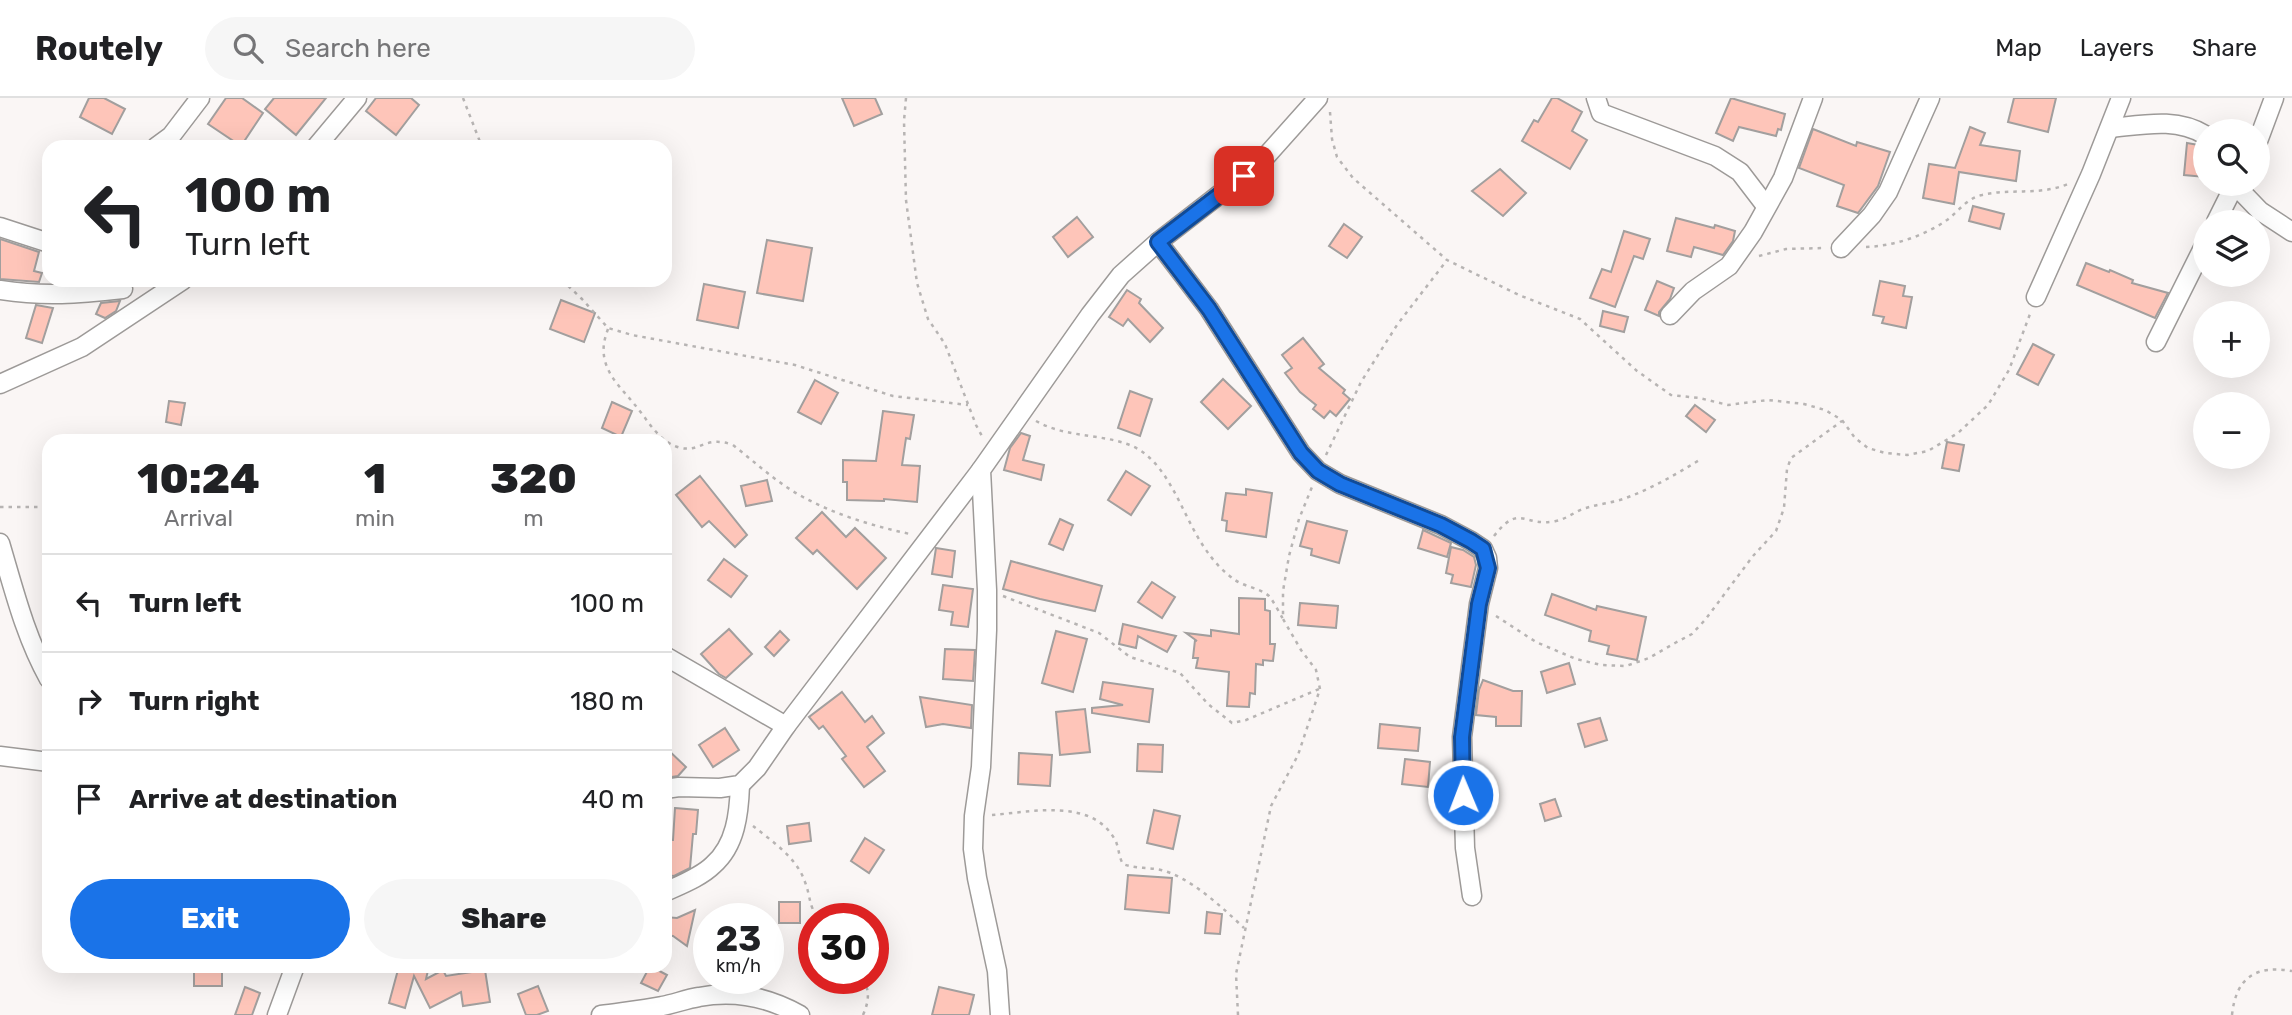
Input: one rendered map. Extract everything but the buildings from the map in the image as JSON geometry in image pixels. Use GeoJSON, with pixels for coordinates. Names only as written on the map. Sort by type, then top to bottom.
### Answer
{"type":"FeatureCollection","features":[{"type":"Feature","properties":{"kind":"street"},"geometry":{"type":"LineString","coordinates":[[166,140],[200,98]]}},
{"type":"Feature","properties":{"kind":"street"},"geometry":{"type":"LineString","coordinates":[[322,140],[357,98]]}},
{"type":"Feature","properties":{"kind":"street"},"geometry":{"type":"LineString","coordinates":[[1596,98],[1601,113],[1703,152],[1740,172],[1766,206]]}},
{"type":"Feature","properties":{"kind":"street"},"geometry":{"type":"LineString","coordinates":[[1670,315],[1693,291],[1729,266],[1753,232],[1783,178],[1813,98]]}},
{"type":"Feature","properties":{"kind":"street"},"geometry":{"type":"LineString","coordinates":[[1841,248],[1872,215],[1888,192],[1930,98]]}},
{"type":"Feature","properties":{"kind":"street"},"geometry":{"type":"LineString","coordinates":[[2036,297],[2091,174],[2121,98]]}},
{"type":"Feature","properties":{"kind":"street"},"geometry":{"type":"LineString","coordinates":[[2266,119],[2274,98]]}},
{"type":"Feature","properties":{"kind":"street"},"geometry":{"type":"LineString","coordinates":[[672,788],[720,788],[740,785],[758,768],[786,726],[981,471],[1121,275],[1158,242],[1260,163],[1324,105]]}},
{"type":"Feature","properties":{"kind":"street"},"geometry":{"type":"LineString","coordinates":[[2110,128],[2172,124],[2193,127]]}},
{"type":"Feature","properties":{"kind":"street"},"geometry":{"type":"LineString","coordinates":[[2246,196],[2260,211],[2292,232]]}},
{"type":"Feature","properties":{"kind":"street"},"geometry":{"type":"LineString","coordinates":[[0,227],[42,239]]}},
{"type":"Feature","properties":{"kind":"street"},"geometry":{"type":"LineString","coordinates":[[1158,242],[1209,309],[1301,453],[1318,471],[1340,484],[1441,525],[1483,549],[1488,568],[1479,604],[1462,737],[1465,848],[1472,896]]}},
{"type":"Feature","properties":{"kind":"street"},"geometry":{"type":"LineString","coordinates":[[2155,342],[2193,268]]}},
{"type":"Feature","properties":{"kind":"street"},"geometry":{"type":"LineString","coordinates":[[0,290],[32,295],[77,294],[107,287]]}},
{"type":"Feature","properties":{"kind":"street"},"geometry":{"type":"LineString","coordinates":[[118,287],[143,307]]}},
{"type":"Feature","properties":{"kind":"street"},"geometry":{"type":"LineString","coordinates":[[0,384],[82,347],[173,287]]}},
{"type":"Feature","properties":{"kind":"street"},"geometry":{"type":"LineString","coordinates":[[981,471],[987,590],[981,767],[974,816],[973,849],[997,971],[1000,1015]]}},
{"type":"Feature","properties":{"kind":"street"},"geometry":{"type":"LineString","coordinates":[[0,543],[21,619],[42,667]]}},
{"type":"Feature","properties":{"kind":"street"},"geometry":{"type":"LineString","coordinates":[[672,660],[786,726]]}},
{"type":"Feature","properties":{"kind":"street"},"geometry":{"type":"LineString","coordinates":[[0,756],[42,761]]}},
{"type":"Feature","properties":{"kind":"street"},"geometry":{"type":"LineString","coordinates":[[672,888],[713,866],[727,847],[739,816],[740,785]]}},
{"type":"Feature","properties":{"kind":"street"},"geometry":{"type":"LineString","coordinates":[[277,1015],[292,973]]}},
{"type":"Feature","properties":{"kind":"street"},"geometry":{"type":"LineString","coordinates":[[601,1015],[733,993],[780,1004],[800,1015]]}},
{"type":"Feature","properties":{"kind":"path"},"geometry":{"type":"LineString","coordinates":[[463,98],[479,140]]}},
{"type":"Feature","properties":{"kind":"path"},"geometry":{"type":"LineString","coordinates":[[906,98],[906,200],[917,283],[928,320],[945,344],[976,425],[992,453]]}},
{"type":"Feature","properties":{"kind":"path"},"geometry":{"type":"LineString","coordinates":[[1324,105],[1334,148],[1345,168],[1447,260],[1520,296],[1580,319],[1637,371],[1671,395],[1728,405],[1768,400],[1804,404],[1825,410],[1842,420],[1855,438],[1868,448],[1885,453],[1907,455],[1928,451],[1958,433],[1987,405],[2008,370],[2036,297]]}},
{"type":"Feature","properties":{"kind":"path"},"geometry":{"type":"LineString","coordinates":[[1729,266],[1786,249],[1891,244],[1924,233],[1949,219],[1974,197],[2051,190],[2091,174]]}},
{"type":"Feature","properties":{"kind":"path"},"geometry":{"type":"LineString","coordinates":[[1283,619],[1283,591],[1289,556],[1299,519],[1318,471],[1361,382],[1397,325],[1447,260]]}},
{"type":"Feature","properties":{"kind":"path"},"geometry":{"type":"LineString","coordinates":[[569,287],[608,328],[632,335],[795,365],[893,396],[968,405]]}},
{"type":"Feature","properties":{"kind":"path"},"geometry":{"type":"LineString","coordinates":[[608,328],[603,346],[609,374],[659,434]]}},
{"type":"Feature","properties":{"kind":"path"},"geometry":{"type":"LineString","coordinates":[[1020,413],[1045,426],[1136,448],[1157,464],[1194,533],[1210,556],[1235,580],[1268,595],[1316,670],[1320,689],[1298,755],[1271,806],[1236,974],[1238,1015]]}},
{"type":"Feature","properties":{"kind":"path"},"geometry":{"type":"LineString","coordinates":[[1479,604],[1536,642],[1576,659],[1601,665],[1626,666],[1649,658],[1692,634],[1705,620],[1753,556],[1776,531],[1784,508],[1787,469],[1791,458],[1842,420]]}},
{"type":"Feature","properties":{"kind":"path"},"geometry":{"type":"LineString","coordinates":[[672,444],[689,449],[711,441],[727,443],[803,497],[835,512],[876,526],[930,538]]}},
{"type":"Feature","properties":{"kind":"path"},"geometry":{"type":"LineString","coordinates":[[1483,549],[1509,519],[1518,517],[1542,524],[1563,519],[1589,507],[1604,505],[1666,481],[1701,459]]}},
{"type":"Feature","properties":{"kind":"path"},"geometry":{"type":"LineString","coordinates":[[0,507],[42,507]]}},
{"type":"Feature","properties":{"kind":"path"},"geometry":{"type":"LineString","coordinates":[[987,590],[1099,634],[1130,657],[1180,673],[1208,704],[1232,723],[1246,720],[1320,689]]}},
{"type":"Feature","properties":{"kind":"path"},"geometry":{"type":"LineString","coordinates":[[974,816],[1062,809],[1082,813],[1116,840],[1123,864],[1136,869],[1160,870],[1180,877],[1226,911],[1245,929]]}},
{"type":"Feature","properties":{"kind":"path"},"geometry":{"type":"LineString","coordinates":[[739,816],[776,844],[796,865],[805,881],[810,903]]}},
{"type":"Feature","properties":{"kind":"path"},"geometry":{"type":"LineString","coordinates":[[2232,1015],[2245,980],[2256,971],[2275,968],[2292,971]]}},
{"type":"Feature","properties":{"kind":"path"},"geometry":{"type":"LineString","coordinates":[[863,1015],[869,1002],[868,994]]}},
{"type":"Feature","properties":{"kind":"route"},"geometry":{"type":"LineString","coordinates":[[1244,176],[1158,242],[1209,309],[1301,453],[1318,471],[1340,484],[1441,525],[1483,549],[1488,568],[1479,604],[1462,737],[1463,795]]}}]}
